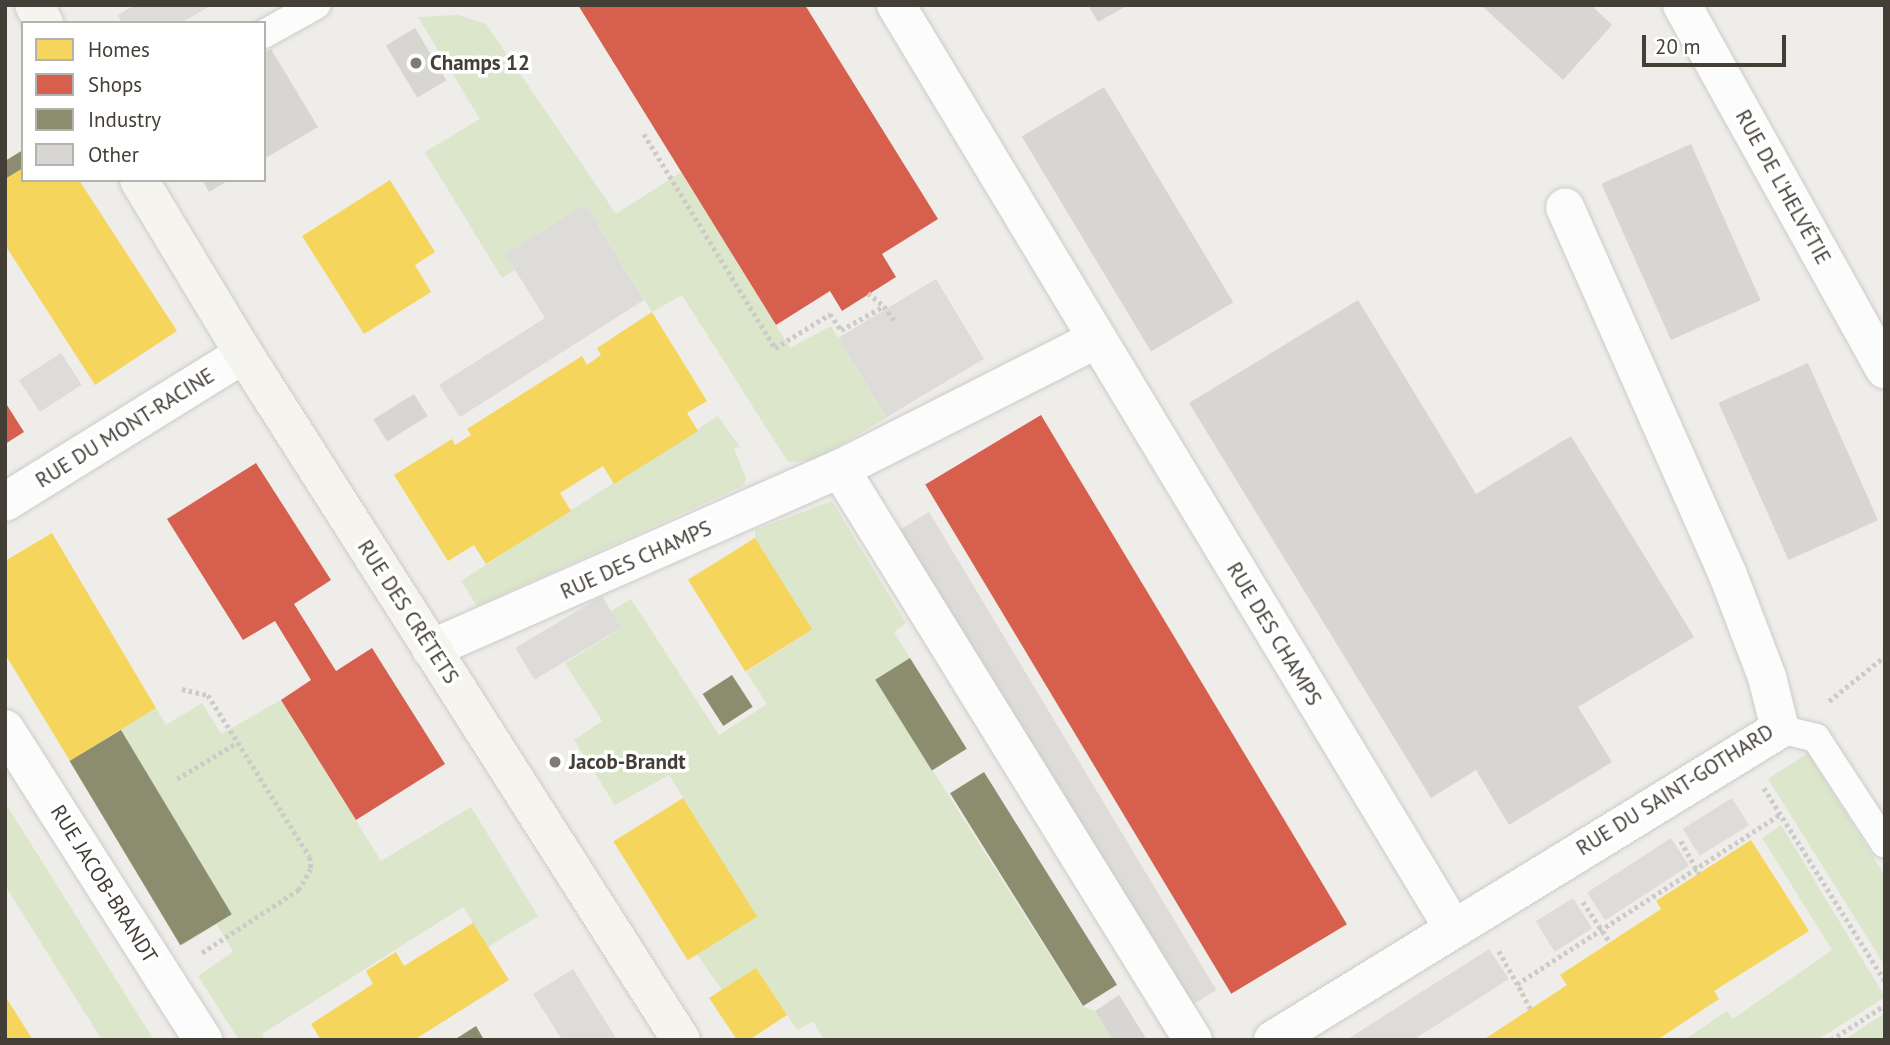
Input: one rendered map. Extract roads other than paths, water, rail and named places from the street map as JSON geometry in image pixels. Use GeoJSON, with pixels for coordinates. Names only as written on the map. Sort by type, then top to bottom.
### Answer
{"type":"FeatureCollection","features":[{"type":"Feature","properties":{"kind":"main road"},"geometry":{"type":"LineString","coordinates":[[34,5],[43,21]]}},
{"type":"Feature","properties":{"kind":"main road","name":"RUE DES CRÊTETS"},"geometry":{"type":"LineString","coordinates":[[140,182],[244,354],[681,1040]]}},
{"type":"Feature","properties":{"kind":"street","name":"RUE DES CHAMPS"},"geometry":{"type":"LineString","coordinates":[[897,5],[1095,340],[1453,928]]}},
{"type":"Feature","properties":{"kind":"street","name":"RUE DE L'HELVÉTIE"},"geometry":{"type":"LineString","coordinates":[[1682,5],[1885,369]]}},
{"type":"Feature","properties":{"kind":"street","name":"RUE DU SAINT-GOTHARD"},"geometry":{"type":"LineString","coordinates":[[1273,1040],[1742,752],[1796,733],[1767,677],[1728,575],[1565,208]]}},
{"type":"Feature","properties":{"kind":"street","name":"RUE DES CHAMPS"},"geometry":{"type":"LineString","coordinates":[[431,649],[840,469],[1095,340]]}},
{"type":"Feature","properties":{"kind":"street","name":"RUE DU MONT-RACINE"},"geometry":{"type":"LineString","coordinates":[[5,502],[244,354]]}},
{"type":"Feature","properties":{"kind":"street"},"geometry":{"type":"LineString","coordinates":[[840,469],[1193,1040]]}},
{"type":"Feature","properties":{"kind":"street","name":"RUE JACOB-BRANDT"},"geometry":{"type":"LineString","coordinates":[[5,729],[204,1040]]}},
{"type":"Feature","properties":{"kind":"lane"},"geometry":{"type":"LineString","coordinates":[[266,33],[316,5]]}},
{"type":"Feature","properties":{"kind":"lane"},"geometry":{"type":"LineString","coordinates":[[1796,733],[1826,750],[1885,845]]}},
{"type":"Feature","properties":{"kind":"place","name":"Champs 12"},"geometry":{"type":"Point","coordinates":[416,63]}},
{"type":"Feature","properties":{"kind":"place","name":"Jacob-Brandt"},"geometry":{"type":"Point","coordinates":[555,762]}}]}
